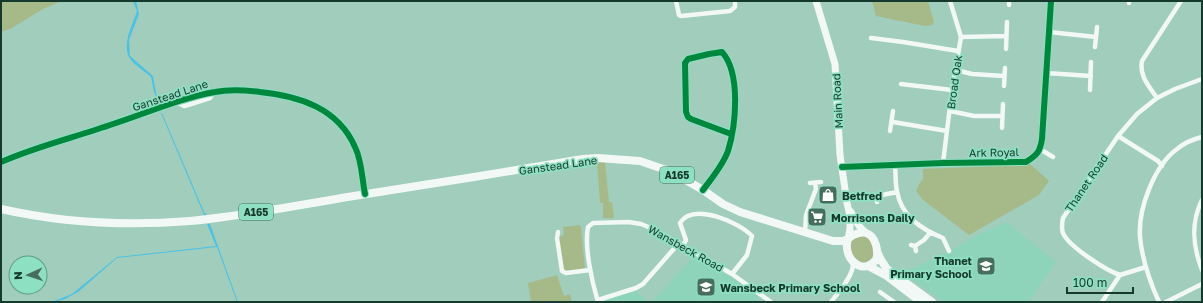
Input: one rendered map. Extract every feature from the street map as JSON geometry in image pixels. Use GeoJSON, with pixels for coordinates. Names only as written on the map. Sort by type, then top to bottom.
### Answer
{"type":"FeatureCollection","features":[{"type":"Feature","properties":{"kind":"highway","name":"Ganstead Lane"},"geometry":{"type":"LineString","coordinates":[[1,209],[79,221],[116,224],[157,223],[227,217],[598,158],[640,162],[672,172],[703,190],[723,204],[740,212],[833,241],[843,241],[848,239]]}},
{"type":"Feature","properties":{"kind":"highway","name":"A165"},"geometry":{"type":"LineString","coordinates":[[848,239],[857,233],[866,233]]}},
{"type":"Feature","properties":{"kind":"highway"},"geometry":{"type":"LineString","coordinates":[[866,233],[874,241],[886,269],[932,302]]}},
{"type":"Feature","properties":{"kind":"highway"},"geometry":{"type":"LineString","coordinates":[[848,239],[846,246],[850,257]]}},
{"type":"Feature","properties":{"kind":"highway","name":"Ganstead Lane"},"geometry":{"type":"LineString","coordinates":[[833,241],[850,257]]}},
{"type":"Feature","properties":{"kind":"highway"},"geometry":{"type":"LineString","coordinates":[[867,266],[876,260],[877,250]]}},
{"type":"Feature","properties":{"kind":"highway","name":"A165"},"geometry":{"type":"LineString","coordinates":[[850,257],[858,265],[867,266],[887,276],[921,302]]}},
{"type":"Feature","properties":{"kind":"main road","name":"Main Road"},"geometry":{"type":"LineString","coordinates":[[816,1],[835,64],[842,168],[850,224],[848,239]]}},
{"type":"Feature","properties":{"kind":"main road","name":"Main Road"},"geometry":{"type":"LineString","coordinates":[[847,203],[857,224],[866,233]]}},
{"type":"Feature","properties":{"kind":"street"},"geometry":{"type":"LineString","coordinates":[[676,1],[677,11],[681,16],[730,11],[735,7],[735,1]]}},
{"type":"Feature","properties":{"kind":"street","name":"Broad Oak"},"geometry":{"type":"LineString","coordinates":[[943,163],[952,90],[961,37],[950,1]]}},
{"type":"Feature","properties":{"kind":"street"},"geometry":{"type":"LineString","coordinates":[[1050,1],[1040,149],[1053,157]]}},
{"type":"Feature","properties":{"kind":"street"},"geometry":{"type":"LineString","coordinates":[[1157,98],[1142,76],[1142,61],[1181,1]]}},
{"type":"Feature","properties":{"kind":"street"},"geometry":{"type":"LineString","coordinates":[[1006,49],[1007,22]]}},
{"type":"Feature","properties":{"kind":"street"},"geometry":{"type":"LineString","coordinates":[[1095,46],[1097,27]]}},
{"type":"Feature","properties":{"kind":"street"},"geometry":{"type":"LineString","coordinates":[[1048,32],[1096,37]]}},
{"type":"Feature","properties":{"kind":"street"},"geometry":{"type":"LineString","coordinates":[[961,37],[1006,36]]}},
{"type":"Feature","properties":{"kind":"street"},"geometry":{"type":"LineString","coordinates":[[871,38],[879,42],[958,51]]}},
{"type":"Feature","properties":{"kind":"street"},"geometry":{"type":"LineString","coordinates":[[703,190],[720,167],[728,151],[731,134],[735,111],[735,83],[727,58],[722,52],[688,59],[685,63],[686,112],[688,117],[731,134]]}},
{"type":"Feature","properties":{"kind":"street"},"geometry":{"type":"LineString","coordinates":[[1090,90],[1091,62]]}},
{"type":"Feature","properties":{"kind":"street"},"geometry":{"type":"LineString","coordinates":[[1004,86],[1005,68]]}},
{"type":"Feature","properties":{"kind":"street"},"geometry":{"type":"LineString","coordinates":[[956,70],[972,74],[1004,76]]}},
{"type":"Feature","properties":{"kind":"street"},"geometry":{"type":"LineString","coordinates":[[1046,73],[1090,76]]}},
{"type":"Feature","properties":{"kind":"street","name":"Thanet Road"},"geometry":{"type":"LineString","coordinates":[[1120,276],[1111,272],[1068,242],[1063,233],[1063,218],[1118,136],[1137,114],[1157,98],[1174,89],[1202,79]]}},
{"type":"Feature","properties":{"kind":"street"},"geometry":{"type":"LineString","coordinates":[[904,86],[952,90]]}},
{"type":"Feature","properties":{"kind":"street","name":"Ganstead Lane"},"geometry":{"type":"LineString","coordinates":[[1,162],[43,146],[111,125],[176,102],[214,92],[241,91],[272,93],[293,97],[314,105],[335,119],[355,146],[365,194]]}},
{"type":"Feature","properties":{"kind":"street"},"geometry":{"type":"LineString","coordinates":[[1002,128],[1003,104]]}},
{"type":"Feature","properties":{"kind":"street"},"geometry":{"type":"LineString","coordinates":[[890,131],[894,111]]}},
{"type":"Feature","properties":{"kind":"street"},"geometry":{"type":"LineString","coordinates":[[950,111],[974,116],[1002,116]]}},
{"type":"Feature","properties":{"kind":"street"},"geometry":{"type":"LineString","coordinates":[[893,122],[947,131]]}},
{"type":"Feature","properties":{"kind":"street"},"geometry":{"type":"LineString","coordinates":[[1118,136],[1158,161],[1162,166]]}},
{"type":"Feature","properties":{"kind":"street"},"geometry":{"type":"LineString","coordinates":[[1159,302],[1146,267],[1140,236],[1145,199],[1162,166],[1177,148],[1202,137]]}},
{"type":"Feature","properties":{"kind":"street","name":"Ark Royal"},"geometry":{"type":"LineString","coordinates":[[842,168],[943,163],[1026,162],[1035,157],[1040,149]]}},
{"type":"Feature","properties":{"kind":"street"},"geometry":{"type":"LineString","coordinates":[[895,166],[897,192],[908,216],[918,226],[943,238],[949,251]]}},
{"type":"Feature","properties":{"kind":"street"},"geometry":{"type":"LineString","coordinates":[[805,232],[806,215],[816,189],[812,183],[821,182]]}},
{"type":"Feature","properties":{"kind":"street"},"geometry":{"type":"LineString","coordinates":[[871,196],[897,192]]}},
{"type":"Feature","properties":{"kind":"street"},"geometry":{"type":"LineString","coordinates":[[877,196],[877,202]]}},
{"type":"Feature","properties":{"kind":"street"},"geometry":{"type":"LineString","coordinates":[[1202,200],[1195,221],[1194,238],[1196,254],[1202,270]]}},
{"type":"Feature","properties":{"kind":"street"},"geometry":{"type":"LineString","coordinates":[[598,301],[636,288],[643,284],[686,240],[680,224],[683,219],[698,213],[723,219],[748,232],[752,236],[747,256],[732,274]]}},
{"type":"Feature","properties":{"kind":"street","name":"Wansbeck Road"},"geometry":{"type":"LineString","coordinates":[[598,301],[590,270],[587,233],[588,227],[593,223],[629,222],[641,224],[653,229],[681,244],[732,274],[771,302]]}},
{"type":"Feature","properties":{"kind":"street"},"geometry":{"type":"LineString","coordinates":[[558,232],[556,238],[562,271],[566,273],[590,270]]}},
{"type":"Feature","properties":{"kind":"street"},"geometry":{"type":"LineString","coordinates":[[914,247],[924,240],[930,233]]}},
{"type":"Feature","properties":{"kind":"street"},"geometry":{"type":"LineString","coordinates":[[831,302],[851,274],[854,264],[850,257]]}},
{"type":"Feature","properties":{"kind":"street"},"geometry":{"type":"LineString","coordinates":[[851,274],[867,266]]}},
{"type":"Feature","properties":{"kind":"street"},"geometry":{"type":"LineString","coordinates":[[1103,301],[1120,276],[1146,267]]}},
{"type":"Feature","properties":{"kind":"street"},"geometry":{"type":"LineString","coordinates":[[1166,302],[1202,284]]}},
{"type":"Feature","properties":{"kind":"street"},"geometry":{"type":"LineString","coordinates":[[880,292],[894,302]]}},
{"type":"Feature","properties":{"kind":"shaded area"},"geometry":{"type":"Polygon","coordinates":[[[1,1],[62,1],[43,9],[12,28],[1,32],[1,1]]]}},
{"type":"Feature","properties":{"kind":"shaded area"},"geometry":{"type":"Polygon","coordinates":[[[872,1],[928,1],[934,22],[932,25],[925,26],[876,16],[872,1]]]}},
{"type":"Feature","properties":{"kind":"shaded area"},"geometry":{"type":"Polygon","coordinates":[[[597,162],[605,162],[609,202],[612,202],[614,218],[603,218],[603,203],[600,203],[597,162]]]}},
{"type":"Feature","properties":{"kind":"shaded area"},"geometry":{"type":"Polygon","coordinates":[[[1029,163],[1049,181],[1039,195],[969,235],[923,200],[916,191],[923,179],[923,169],[1025,165],[1029,163]]]}},
{"type":"Feature","properties":{"kind":"shaded area","name":"Thanet Primary School"},"geometry":{"type":"Polygon","coordinates":[[[1006,222],[1056,262],[1028,302],[944,302],[907,275],[909,270],[1006,222]]]}},
{"type":"Feature","properties":{"kind":"shaded area"},"geometry":{"type":"Polygon","coordinates":[[[579,225],[581,227],[585,269],[566,271],[563,268],[558,237],[564,235],[563,227],[579,225]]]}},
{"type":"Feature","properties":{"kind":"shaded area"},"geometry":{"type":"Polygon","coordinates":[[[860,235],[869,238],[873,246],[873,257],[867,262],[860,263],[852,256],[850,242],[860,235]]]}},
{"type":"Feature","properties":{"kind":"shaded area","name":"Wansbeck Primary School"},"geometry":{"type":"Polygon","coordinates":[[[694,256],[732,277],[759,297],[754,302],[652,302],[694,256]]]}},
{"type":"Feature","properties":{"kind":"shaded area"},"geometry":{"type":"Polygon","coordinates":[[[557,275],[564,296],[570,294],[572,302],[531,302],[528,283],[557,275]]]}},
{"type":"Feature","properties":{"kind":"shaded area"},"geometry":{"type":"Polygon","coordinates":[[[636,290],[648,302],[603,302],[604,300],[636,290]]]}},
{"type":"Feature","properties":{"kind":"water"},"geometry":{"type":"Polygon","coordinates":[[[133,1],[136,1],[139,14],[129,40],[130,56],[153,76],[159,104],[154,92],[151,77],[133,63],[127,52],[127,40],[137,11],[133,1]]]}},
{"type":"Feature","properties":{"kind":"water"},"geometry":{"type":"Polygon","coordinates":[[[161,113],[204,212],[207,215],[204,215],[161,113]]]}},
{"type":"Feature","properties":{"kind":"water"},"geometry":{"type":"Polygon","coordinates":[[[207,224],[210,224],[238,302],[217,247],[117,258],[78,292],[65,299],[54,302],[36,302],[54,301],[72,294],[117,257],[216,246],[207,224]]]}},
{"type":"Feature","properties":{"kind":"cycle path"},"geometry":{"type":"LineString","coordinates":[[842,167],[943,163],[1026,162],[1033,157],[1039,150],[1042,139],[1051,1]]}},
{"type":"Feature","properties":{"kind":"cycle path"},"geometry":{"type":"LineString","coordinates":[[703,190],[714,176],[728,151],[735,114],[734,86],[728,61],[722,52],[688,59],[685,63],[686,112],[688,117],[731,134]]}},
{"type":"Feature","properties":{"kind":"cycle path"},"geometry":{"type":"LineString","coordinates":[[1,162],[28,151],[99,129],[189,98],[220,91],[249,91],[275,94],[303,101],[316,106],[328,114],[348,134],[355,147],[360,164],[365,194]]}},
{"type":"Feature","properties":{"kind":"place","name":"Betfred"},"geometry":{"type":"Point","coordinates":[828,195]}},
{"type":"Feature","properties":{"kind":"place","name":"Morrisons Daily"},"geometry":{"type":"Point","coordinates":[817,217]}},
{"type":"Feature","properties":{"kind":"place","name":"Thanet Primary School"},"geometry":{"type":"Point","coordinates":[986,266]}},
{"type":"Feature","properties":{"kind":"place","name":"Wansbeck Primary School"},"geometry":{"type":"Point","coordinates":[706,287]}}]}
